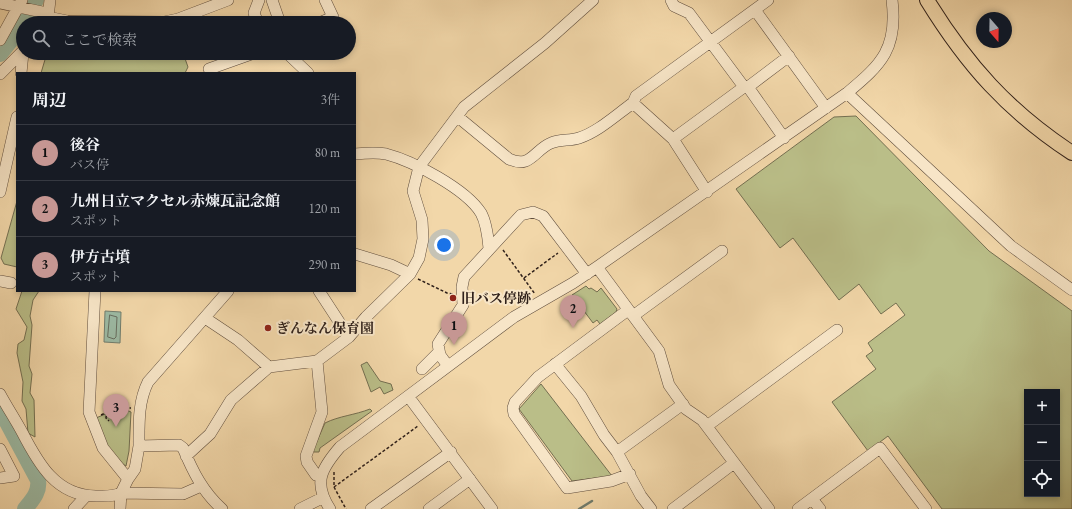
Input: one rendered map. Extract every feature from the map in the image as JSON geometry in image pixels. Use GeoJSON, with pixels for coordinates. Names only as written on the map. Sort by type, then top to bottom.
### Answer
{"type":"FeatureCollection","features":[{"type":"Feature","properties":{"kind":"main road"},"geometry":{"type":"LineString","coordinates":[[927,0],[945,29],[979,73],[1004,100],[1025,120],[1072,153]]}},
{"type":"Feature","properties":{"kind":"street"},"geometry":{"type":"LineString","coordinates":[[45,16],[50,0]]}},
{"type":"Feature","properties":{"kind":"street"},"geometry":{"type":"LineString","coordinates":[[186,16],[228,0]]}},
{"type":"Feature","properties":{"kind":"street"},"geometry":{"type":"LineString","coordinates":[[255,16],[254,13],[259,0]]}},
{"type":"Feature","properties":{"kind":"street"},"geometry":{"type":"LineString","coordinates":[[272,0],[278,16]]}},
{"type":"Feature","properties":{"kind":"street"},"geometry":{"type":"LineString","coordinates":[[325,0],[333,16]]}},
{"type":"Feature","properties":{"kind":"street"},"geometry":{"type":"LineString","coordinates":[[186,456],[210,434],[234,397],[269,367],[317,361],[349,337],[366,317],[410,274],[419,258],[423,239],[422,220],[413,191],[419,167],[464,107],[545,43],[593,0]]}},
{"type":"Feature","properties":{"kind":"street"},"geometry":{"type":"LineString","coordinates":[[671,0],[674,6],[689,13],[784,138]]}},
{"type":"Feature","properties":{"kind":"street"},"geometry":{"type":"LineString","coordinates":[[458,117],[509,159],[518,163],[525,162],[549,144],[559,140],[577,139],[586,135],[633,103],[636,96],[711,43],[768,0]]}},
{"type":"Feature","properties":{"kind":"street"},"geometry":{"type":"LineString","coordinates":[[330,509],[322,498],[321,474],[331,457],[340,447],[514,317],[587,274],[784,138],[847,93],[873,72],[891,42],[893,26],[892,0]]}},
{"type":"Feature","properties":{"kind":"street"},"geometry":{"type":"LineString","coordinates":[[0,3],[22,6],[43,16]]}},
{"type":"Feature","properties":{"kind":"street"},"geometry":{"type":"LineString","coordinates":[[0,40],[22,6]]}},
{"type":"Feature","properties":{"kind":"street"},"geometry":{"type":"LineString","coordinates":[[755,10],[826,108]]}},
{"type":"Feature","properties":{"kind":"street"},"geometry":{"type":"LineString","coordinates":[[673,139],[789,56]]}},
{"type":"Feature","properties":{"kind":"street"},"geometry":{"type":"LineString","coordinates":[[0,74],[16,59]]}},
{"type":"Feature","properties":{"kind":"street"},"geometry":{"type":"LineString","coordinates":[[21,72],[22,60]]}},
{"type":"Feature","properties":{"kind":"street"},"geometry":{"type":"LineString","coordinates":[[209,70],[235,60]]}},
{"type":"Feature","properties":{"kind":"street"},"geometry":{"type":"LineString","coordinates":[[292,60],[296,72]]}},
{"type":"Feature","properties":{"kind":"street"},"geometry":{"type":"LineString","coordinates":[[296,60],[307,72]]}},
{"type":"Feature","properties":{"kind":"street"},"geometry":{"type":"LineString","coordinates":[[847,93],[1011,246],[1072,290]]}},
{"type":"Feature","properties":{"kind":"street"},"geometry":{"type":"LineString","coordinates":[[633,103],[673,139],[707,192]]}},
{"type":"Feature","properties":{"kind":"street"},"geometry":{"type":"LineString","coordinates":[[0,192],[16,121]]}},
{"type":"Feature","properties":{"kind":"street"},"geometry":{"type":"LineString","coordinates":[[356,154],[385,154],[419,167],[458,190],[470,199],[483,218],[494,247]]}},
{"type":"Feature","properties":{"kind":"street"},"geometry":{"type":"LineString","coordinates":[[448,366],[438,352],[438,344],[463,305],[464,277],[494,247],[518,218],[533,212],[543,216],[587,274]]}},
{"type":"Feature","properties":{"kind":"street"},"geometry":{"type":"LineString","coordinates":[[630,474],[611,481],[567,488],[514,414],[512,408],[515,402],[538,376],[722,250]]}},
{"type":"Feature","properties":{"kind":"street"},"geometry":{"type":"LineString","coordinates":[[356,254],[392,265],[410,274]]}},
{"type":"Feature","properties":{"kind":"street"},"geometry":{"type":"LineString","coordinates":[[597,267],[659,351],[669,384],[686,409],[702,420],[707,426],[768,509]]}},
{"type":"Feature","properties":{"kind":"street"},"geometry":{"type":"LineString","coordinates":[[95,292],[89,412],[103,448],[128,479]]}},
{"type":"Feature","properties":{"kind":"street"},"geometry":{"type":"LineString","coordinates":[[120,509],[121,494],[135,468],[139,446],[140,408],[142,395],[148,382],[227,292]]}},
{"type":"Feature","properties":{"kind":"street"},"geometry":{"type":"LineString","coordinates":[[320,292],[349,337]]}},
{"type":"Feature","properties":{"kind":"street"},"geometry":{"type":"LineString","coordinates":[[205,318],[238,340],[269,367]]}},
{"type":"Feature","properties":{"kind":"street"},"geometry":{"type":"LineString","coordinates":[[707,426],[837,330]]}},
{"type":"Feature","properties":{"kind":"street"},"geometry":{"type":"LineString","coordinates":[[422,369],[438,352]]}},
{"type":"Feature","properties":{"kind":"street"},"geometry":{"type":"LineString","coordinates":[[317,361],[322,412],[306,456],[307,462],[316,475],[321,474]]}},
{"type":"Feature","properties":{"kind":"street"},"geometry":{"type":"LineString","coordinates":[[555,364],[581,396],[604,435],[617,452],[641,496],[651,509]]}},
{"type":"Feature","properties":{"kind":"street"},"geometry":{"type":"LineString","coordinates":[[0,394],[44,470],[55,482],[86,496],[114,496],[121,494],[183,494],[201,486]]}},
{"type":"Feature","properties":{"kind":"street"},"geometry":{"type":"LineString","coordinates":[[408,396],[492,509]]}},
{"type":"Feature","properties":{"kind":"street"},"geometry":{"type":"LineString","coordinates":[[617,452],[683,404]]}},
{"type":"Feature","properties":{"kind":"street"},"geometry":{"type":"LineString","coordinates":[[139,446],[179,445],[183,448],[201,486],[210,498],[222,509]]}},
{"type":"Feature","properties":{"kind":"street"},"geometry":{"type":"LineString","coordinates":[[798,509],[880,448],[926,509]]}},
{"type":"Feature","properties":{"kind":"street"},"geometry":{"type":"LineString","coordinates":[[371,509],[451,452]]}},
{"type":"Feature","properties":{"kind":"street"},"geometry":{"type":"LineString","coordinates":[[0,478],[14,476],[1,453]]}},
{"type":"Feature","properties":{"kind":"street"},"geometry":{"type":"LineString","coordinates":[[673,509],[734,463]]}},
{"type":"Feature","properties":{"kind":"street"},"geometry":{"type":"LineString","coordinates":[[429,509],[470,479]]}},
{"type":"Feature","properties":{"kind":"street"},"geometry":{"type":"LineString","coordinates":[[74,509],[86,496]]}},
{"type":"Feature","properties":{"kind":"street"},"geometry":{"type":"LineString","coordinates":[[300,509],[322,498]]}},
{"type":"Feature","properties":{"kind":"street"},"geometry":{"type":"LineString","coordinates":[[812,499],[820,509]]}},
{"type":"Feature","properties":{"kind":"path"},"geometry":{"type":"LineString","coordinates":[[494,247],[524,278],[536,296]]}},
{"type":"Feature","properties":{"kind":"path"},"geometry":{"type":"LineString","coordinates":[[524,278],[560,251]]}},
{"type":"Feature","properties":{"kind":"path"},"geometry":{"type":"LineString","coordinates":[[410,274],[447,293],[463,296]]}},
{"type":"Feature","properties":{"kind":"path"},"geometry":{"type":"LineString","coordinates":[[100,415],[117,408],[140,408]]}},
{"type":"Feature","properties":{"kind":"path"},"geometry":{"type":"LineString","coordinates":[[107,411],[106,418],[109,421]]}},
{"type":"Feature","properties":{"kind":"path"},"geometry":{"type":"LineString","coordinates":[[334,487],[421,424]]}},
{"type":"Feature","properties":{"kind":"path"},"geometry":{"type":"LineString","coordinates":[[336,467],[333,480],[334,487],[346,509]]}},
{"type":"Feature","properties":{"kind":"green space"},"geometry":{"type":"Polygon","coordinates":[[[45,60],[186,60],[188,67],[186,72],[41,72],[45,60]]]}},
{"type":"Feature","properties":{"kind":"green space"},"geometry":{"type":"Polygon","coordinates":[[[856,116],[989,251],[1072,311],[1072,509],[942,509],[888,436],[868,451],[832,402],[876,369],[866,356],[873,351],[868,343],[905,315],[896,303],[881,314],[859,284],[839,300],[793,238],[780,248],[736,189],[834,117],[856,116]]]}},
{"type":"Feature","properties":{"kind":"green space"},"geometry":{"type":"Polygon","coordinates":[[[16,205],[16,267],[4,264],[1,258],[16,205]]]}},
{"type":"Feature","properties":{"kind":"green space"},"geometry":{"type":"Polygon","coordinates":[[[586,286],[597,292],[601,288],[617,309],[616,312],[600,324],[597,320],[593,323],[572,295],[586,286]]]}},
{"type":"Feature","properties":{"kind":"green space"},"geometry":{"type":"Polygon","coordinates":[[[22,292],[38,292],[33,300],[30,316],[32,325],[29,366],[32,374],[30,393],[34,400],[35,437],[28,433],[26,409],[22,401],[23,382],[17,353],[18,344],[24,340],[27,327],[16,309],[22,292]]]}},
{"type":"Feature","properties":{"kind":"green space"},"geometry":{"type":"Polygon","coordinates":[[[367,362],[380,381],[391,384],[393,390],[384,394],[380,387],[371,392],[361,365],[367,362]]]}},
{"type":"Feature","properties":{"kind":"green space"},"geometry":{"type":"Polygon","coordinates":[[[541,384],[612,476],[572,481],[519,409],[541,384]]]}},
{"type":"Feature","properties":{"kind":"green space"},"geometry":{"type":"Polygon","coordinates":[[[117,409],[124,409],[131,412],[129,451],[126,466],[107,447],[96,418],[117,409]]]}},
{"type":"Feature","properties":{"kind":"green space"},"geometry":{"type":"Polygon","coordinates":[[[370,409],[372,411],[320,448],[319,452],[314,452],[313,450],[325,423],[370,409]]]}},
{"type":"Feature","properties":{"kind":"water"},"geometry":{"type":"Polygon","coordinates":[[[105,311],[121,312],[120,343],[104,342],[105,311]]]}},
{"type":"Feature","properties":{"kind":"waterway"},"geometry":{"type":"LineString","coordinates":[[28,16],[36,0]]}},
{"type":"Feature","properties":{"kind":"waterway"},"geometry":{"type":"LineString","coordinates":[[0,54],[16,34]]}},
{"type":"Feature","properties":{"kind":"waterway"},"geometry":{"type":"LineString","coordinates":[[0,409],[38,480],[37,492],[25,509]]}},
{"type":"Feature","properties":{"kind":"waterway"},"geometry":{"type":"LineString","coordinates":[[579,509],[592,501]]}},
{"type":"Feature","properties":{"kind":"place","name":"旧バス停跡"},"geometry":{"type":"Point","coordinates":[453,298]}},
{"type":"Feature","properties":{"kind":"place","name":"ぎんなん保育園"},"geometry":{"type":"Point","coordinates":[268,328]}},
{"type":"Feature","properties":{"kind":"place","name":"九州日立マクセル赤煉瓦記念館"},"geometry":{"type":"Point","coordinates":[573,328]}},
{"type":"Feature","properties":{"kind":"place","name":"後谷"},"geometry":{"type":"Point","coordinates":[454,345]}},
{"type":"Feature","properties":{"kind":"place","name":"伊方古墳"},"geometry":{"type":"Point","coordinates":[116,427]}}]}
